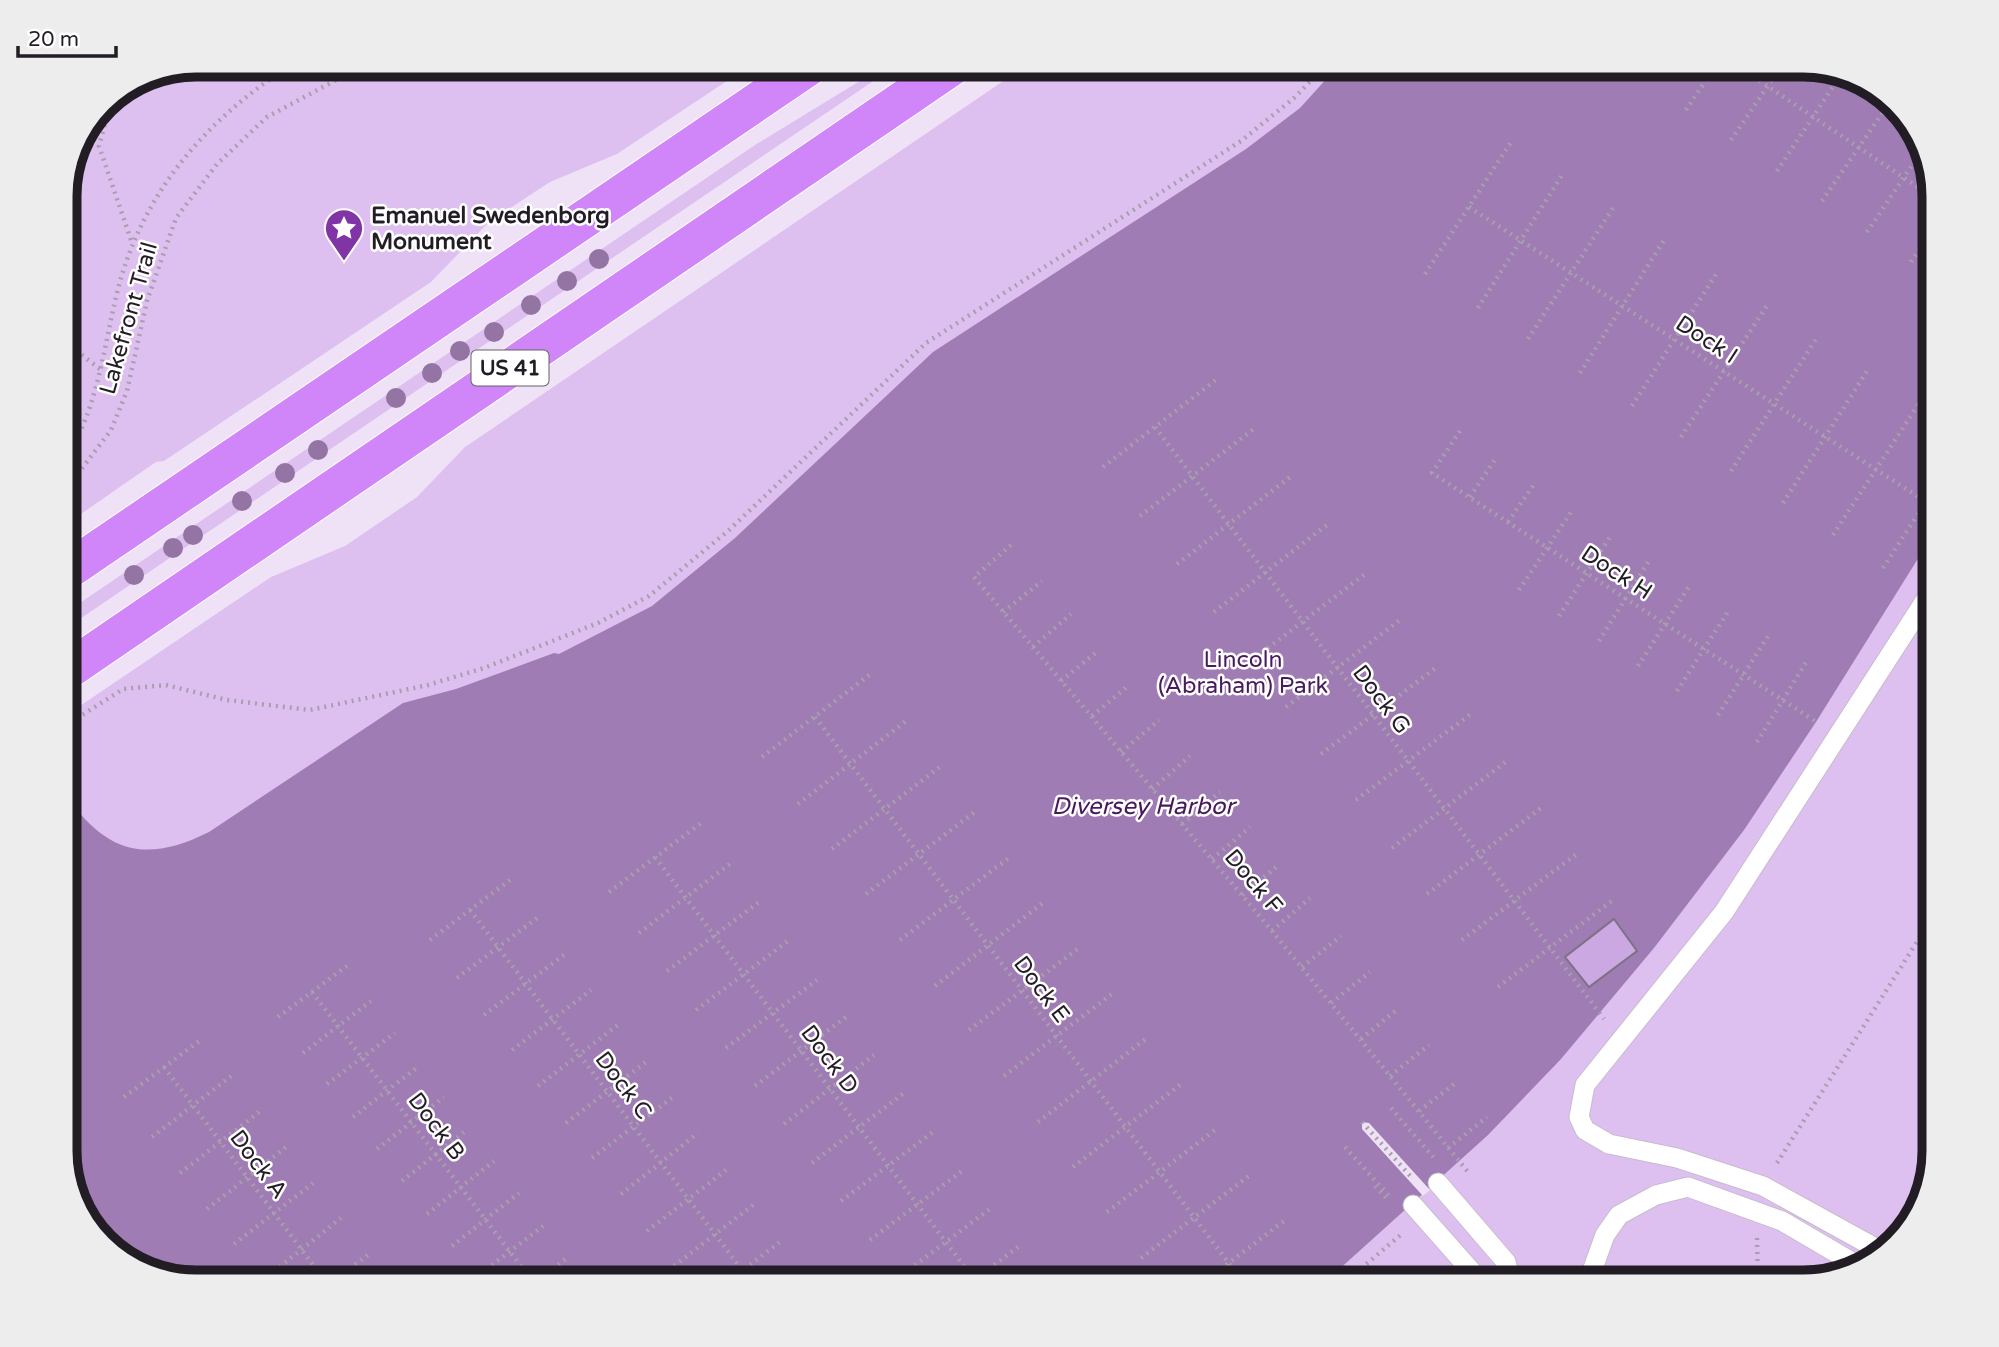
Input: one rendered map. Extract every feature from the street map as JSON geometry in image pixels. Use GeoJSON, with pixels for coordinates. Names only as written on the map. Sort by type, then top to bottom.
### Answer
{"type":"FeatureCollection","features":[{"type":"Feature","properties":{"kind":"highway"},"geometry":{"type":"LineString","coordinates":[[77,564],[793,77]]}},
{"type":"Feature","properties":{"kind":"highway","name":"US 41"},"geometry":{"type":"LineString","coordinates":[[77,663],[936,77]]}},
{"type":"Feature","properties":{"kind":"lane"},"geometry":{"type":"LineString","coordinates":[[1873,1247],[1763,1186],[1694,1164],[1609,1144],[1585,1130],[1578,1117],[1585,1085],[1724,912],[1922,606]]}},
{"type":"Feature","properties":{"kind":"lane"},"geometry":{"type":"LineString","coordinates":[[1688,1187],[1694,1164]]}},
{"type":"Feature","properties":{"kind":"lane"},"geometry":{"type":"LineString","coordinates":[[1439,1173],[1506,1262],[1508,1270]]}},
{"type":"Feature","properties":{"kind":"lane"},"geometry":{"type":"LineString","coordinates":[[1592,1270],[1605,1235],[1619,1215],[1656,1195],[1688,1187],[1782,1221],[1849,1260]]}},
{"type":"Feature","properties":{"kind":"lane"},"geometry":{"type":"LineString","coordinates":[[1405,1205],[1469,1270]]}},
{"type":"Feature","properties":{"kind":"path","name":"Lakefront Trail"},"geometry":{"type":"LineString","coordinates":[[77,436],[86,418],[100,370],[126,255],[156,195],[187,153],[226,112],[273,77]]}},
{"type":"Feature","properties":{"kind":"path","name":"Lakefront Trail"},"geometry":{"type":"LineString","coordinates":[[77,477],[111,430],[127,391],[147,301],[176,218],[217,163],[267,117],[313,89],[339,77]]}},
{"type":"Feature","properties":{"kind":"path"},"geometry":{"type":"LineString","coordinates":[[77,718],[122,689],[166,685],[228,700],[310,710],[462,675],[598,623],[649,596],[728,531],[926,344],[1241,141],[1294,98],[1314,77]]}},
{"type":"Feature","properties":{"kind":"path"},"geometry":{"type":"LineString","coordinates":[[1686,110],[1708,77]]}},
{"type":"Feature","properties":{"kind":"path"},"geometry":{"type":"LineString","coordinates":[[1754,77],[1922,189]]}},
{"type":"Feature","properties":{"kind":"path"},"geometry":{"type":"LineString","coordinates":[[1731,140],[1773,77]]}},
{"type":"Feature","properties":{"kind":"path"},"geometry":{"type":"LineString","coordinates":[[1777,171],[1836,82]]}},
{"type":"Feature","properties":{"kind":"path"},"geometry":{"type":"LineString","coordinates":[[1822,201],[1884,110]]}},
{"type":"Feature","properties":{"kind":"path"},"geometry":{"type":"LineString","coordinates":[[106,120],[99,146],[132,243]]}},
{"type":"Feature","properties":{"kind":"path"},"geometry":{"type":"LineString","coordinates":[[1425,274],[1513,139]]}},
{"type":"Feature","properties":{"kind":"path"},"geometry":{"type":"LineString","coordinates":[[1867,232],[1916,159]]}},
{"type":"Feature","properties":{"kind":"path"},"geometry":{"type":"LineString","coordinates":[[1478,308],[1564,172]]}},
{"type":"Feature","properties":{"kind":"path"},"geometry":{"type":"LineString","coordinates":[[1528,339],[1615,205]]}},
{"type":"Feature","properties":{"kind":"path","name":"Dock I"},"geometry":{"type":"LineString","coordinates":[[1469,207],[1922,499]]}},
{"type":"Feature","properties":{"kind":"path"},"geometry":{"type":"LineString","coordinates":[[1580,373],[1666,237]]}},
{"type":"Feature","properties":{"kind":"path"},"geometry":{"type":"LineString","coordinates":[[1911,262],[1922,245]]}},
{"type":"Feature","properties":{"kind":"path"},"geometry":{"type":"LineString","coordinates":[[1632,405],[1718,271]]}},
{"type":"Feature","properties":{"kind":"path"},"geometry":{"type":"LineString","coordinates":[[1681,438],[1768,304]]}},
{"type":"Feature","properties":{"kind":"path"},"geometry":{"type":"LineString","coordinates":[[1731,471],[1818,336]]}},
{"type":"Feature","properties":{"kind":"path"},"geometry":{"type":"LineString","coordinates":[[77,352],[100,370]]}},
{"type":"Feature","properties":{"kind":"path"},"geometry":{"type":"LineString","coordinates":[[1783,503],[1869,368]]}},
{"type":"Feature","properties":{"kind":"path"},"geometry":{"type":"LineString","coordinates":[[1103,467],[1217,380]]}},
{"type":"Feature","properties":{"kind":"path"},"geometry":{"type":"LineString","coordinates":[[1833,535],[1920,402]]}},
{"type":"Feature","properties":{"kind":"path","name":"Dock G"},"geometry":{"type":"LineString","coordinates":[[1155,427],[1604,1019]]}},
{"type":"Feature","properties":{"kind":"path"},"geometry":{"type":"LineString","coordinates":[[1140,516],[1255,428]]}},
{"type":"Feature","properties":{"kind":"path","name":"Dock H"},"geometry":{"type":"LineString","coordinates":[[1460,431],[1432,473],[1816,722]]}},
{"type":"Feature","properties":{"kind":"path"},"geometry":{"type":"LineString","coordinates":[[1470,497],[1496,458]]}},
{"type":"Feature","properties":{"kind":"path"},"geometry":{"type":"LineString","coordinates":[[1177,564],[1290,477]]}},
{"type":"Feature","properties":{"kind":"path"},"geometry":{"type":"LineString","coordinates":[[1508,522],[1535,483]]}},
{"type":"Feature","properties":{"kind":"path"},"geometry":{"type":"LineString","coordinates":[[1883,568],[1922,508]]}},
{"type":"Feature","properties":{"kind":"path"},"geometry":{"type":"LineString","coordinates":[[1519,590],[1573,509]]}},
{"type":"Feature","properties":{"kind":"path"},"geometry":{"type":"LineString","coordinates":[[1214,612],[1328,524]]}},
{"type":"Feature","properties":{"kind":"path"},"geometry":{"type":"LineString","coordinates":[[1559,616],[1612,534]]}},
{"type":"Feature","properties":{"kind":"path","name":"Dock F"},"geometry":{"type":"LineString","coordinates":[[1011,545],[974,577],[1302,967],[1468,1172]]}},
{"type":"Feature","properties":{"kind":"path"},"geometry":{"type":"LineString","coordinates":[[1599,641],[1650,559]]}},
{"type":"Feature","properties":{"kind":"path"},"geometry":{"type":"LineString","coordinates":[[1251,662],[1365,574]]}},
{"type":"Feature","properties":{"kind":"path"},"geometry":{"type":"LineString","coordinates":[[1003,612],[1042,580]]}},
{"type":"Feature","properties":{"kind":"path"},"geometry":{"type":"LineString","coordinates":[[1638,666],[1690,585]]}},
{"type":"Feature","properties":{"kind":"path"},"geometry":{"type":"LineString","coordinates":[[1678,691],[1729,610]]}},
{"type":"Feature","properties":{"kind":"path"},"geometry":{"type":"LineString","coordinates":[[1033,647],[1071,614]]}},
{"type":"Feature","properties":{"kind":"path"},"geometry":{"type":"LineString","coordinates":[[1286,707],[1400,620]]}},
{"type":"Feature","properties":{"kind":"path"},"geometry":{"type":"LineString","coordinates":[[1718,715],[1770,633]]}},
{"type":"Feature","properties":{"kind":"path"},"geometry":{"type":"LineString","coordinates":[[1061,681],[1098,650]]}},
{"type":"Feature","properties":{"kind":"path"},"geometry":{"type":"LineString","coordinates":[[1757,742],[1808,659]]}},
{"type":"Feature","properties":{"kind":"path"},"geometry":{"type":"LineString","coordinates":[[1321,754],[1437,667]]}},
{"type":"Feature","properties":{"kind":"path"},"geometry":{"type":"LineString","coordinates":[[762,757],[872,673]]}},
{"type":"Feature","properties":{"kind":"path"},"geometry":{"type":"LineString","coordinates":[[1091,716],[1129,685]]}},
{"type":"Feature","properties":{"kind":"path"},"geometry":{"type":"LineString","coordinates":[[1356,800],[1472,713]]}},
{"type":"Feature","properties":{"kind":"path","name":"Dock E"},"geometry":{"type":"LineString","coordinates":[[815,716],[1234,1270]]}},
{"type":"Feature","properties":{"kind":"path"},"geometry":{"type":"LineString","coordinates":[[1121,752],[1159,720]]}},
{"type":"Feature","properties":{"kind":"path"},"geometry":{"type":"LineString","coordinates":[[798,804],[906,721]]}},
{"type":"Feature","properties":{"kind":"path"},"geometry":{"type":"LineString","coordinates":[[1152,789],[1190,757]]}},
{"type":"Feature","properties":{"kind":"path"},"geometry":{"type":"LineString","coordinates":[[1392,848],[1507,761]]}},
{"type":"Feature","properties":{"kind":"path"},"geometry":{"type":"LineString","coordinates":[[832,849],[941,766]]}},
{"type":"Feature","properties":{"kind":"path"},"geometry":{"type":"LineString","coordinates":[[1182,824],[1220,792]]}},
{"type":"Feature","properties":{"kind":"path"},"geometry":{"type":"LineString","coordinates":[[1427,894],[1541,808]]}},
{"type":"Feature","properties":{"kind":"path"},"geometry":{"type":"LineString","coordinates":[[866,894],[976,811]]}},
{"type":"Feature","properties":{"kind":"path"},"geometry":{"type":"LineString","coordinates":[[609,892],[701,823]]}},
{"type":"Feature","properties":{"kind":"path"},"geometry":{"type":"LineString","coordinates":[[1212,859],[1250,827]]}},
{"type":"Feature","properties":{"kind":"path"},"geometry":{"type":"LineString","coordinates":[[1462,940],[1578,853]]}},
{"type":"Feature","properties":{"kind":"path","name":"Dock D"},"geometry":{"type":"LineString","coordinates":[[655,857],[966,1270]]}},
{"type":"Feature","properties":{"kind":"path"},"geometry":{"type":"LineString","coordinates":[[900,940],[1010,857]]}},
{"type":"Feature","properties":{"kind":"path"},"geometry":{"type":"LineString","coordinates":[[639,933],[731,863]]}},
{"type":"Feature","properties":{"kind":"path"},"geometry":{"type":"LineString","coordinates":[[1242,895],[1280,863]]}},
{"type":"Feature","properties":{"kind":"path"},"geometry":{"type":"LineString","coordinates":[[430,940],[510,880]]}},
{"type":"Feature","properties":{"kind":"path"},"geometry":{"type":"LineString","coordinates":[[1272,931],[1310,898]]}},
{"type":"Feature","properties":{"kind":"path"},"geometry":{"type":"LineString","coordinates":[[1498,987],[1613,900]]}},
{"type":"Feature","properties":{"kind":"path"},"geometry":{"type":"LineString","coordinates":[[667,971],[759,902]]}},
{"type":"Feature","properties":{"kind":"path"},"geometry":{"type":"LineString","coordinates":[[934,986],[1044,902]]}},
{"type":"Feature","properties":{"kind":"path","name":"Dock C"},"geometry":{"type":"LineString","coordinates":[[470,910],[742,1270]]}},
{"type":"Feature","properties":{"kind":"path"},"geometry":{"type":"LineString","coordinates":[[457,978],[537,918]]}},
{"type":"Feature","properties":{"kind":"path"},"geometry":{"type":"LineString","coordinates":[[1776,1164],[1922,934]]}},
{"type":"Feature","properties":{"kind":"path"},"geometry":{"type":"LineString","coordinates":[[1302,967],[1341,936]]}},
{"type":"Feature","properties":{"kind":"path"},"geometry":{"type":"LineString","coordinates":[[696,1010],[788,941]]}},
{"type":"Feature","properties":{"kind":"path"},"geometry":{"type":"LineString","coordinates":[[969,1030],[1079,948]]}},
{"type":"Feature","properties":{"kind":"path"},"geometry":{"type":"LineString","coordinates":[[484,1014],[565,954]]}},
{"type":"Feature","properties":{"kind":"path"},"geometry":{"type":"LineString","coordinates":[[278,1017],[347,967]]}},
{"type":"Feature","properties":{"kind":"path"},"geometry":{"type":"LineString","coordinates":[[1331,1003],[1370,972]]}},
{"type":"Feature","properties":{"kind":"path"},"geometry":{"type":"LineString","coordinates":[[726,1048],[817,980]]}},
{"type":"Feature","properties":{"kind":"path"},"geometry":{"type":"LineString","coordinates":[[512,1050],[591,990]]}},
{"type":"Feature","properties":{"kind":"path","name":"Dock B"},"geometry":{"type":"LineString","coordinates":[[312,992],[525,1270]]}},
{"type":"Feature","properties":{"kind":"path"},"geometry":{"type":"LineString","coordinates":[[1004,1076],[1113,993]]}},
{"type":"Feature","properties":{"kind":"path"},"geometry":{"type":"LineString","coordinates":[[303,1053],[371,1001]]}},
{"type":"Feature","properties":{"kind":"path"},"geometry":{"type":"LineString","coordinates":[[1361,1039],[1399,1008]]}},
{"type":"Feature","properties":{"kind":"path"},"geometry":{"type":"LineString","coordinates":[[755,1086],[847,1016]]}},
{"type":"Feature","properties":{"kind":"path"},"geometry":{"type":"LineString","coordinates":[[538,1086],[618,1025]]}},
{"type":"Feature","properties":{"kind":"path"},"geometry":{"type":"LineString","coordinates":[[327,1084],[395,1033]]}},
{"type":"Feature","properties":{"kind":"path"},"geometry":{"type":"LineString","coordinates":[[1038,1122],[1147,1038]]}},
{"type":"Feature","properties":{"kind":"path"},"geometry":{"type":"LineString","coordinates":[[124,1097],[202,1039]]}},
{"type":"Feature","properties":{"kind":"path"},"geometry":{"type":"LineString","coordinates":[[1390,1076],[1429,1045]]}},
{"type":"Feature","properties":{"kind":"path"},"geometry":{"type":"LineString","coordinates":[[783,1124],[874,1055]]}},
{"type":"Feature","properties":{"kind":"path"},"geometry":{"type":"LineString","coordinates":[[565,1123],[646,1062]]}},
{"type":"Feature","properties":{"kind":"path"},"geometry":{"type":"LineString","coordinates":[[353,1117],[419,1066]]}},
{"type":"Feature","properties":{"kind":"path","name":"Dock A"},"geometry":{"type":"LineString","coordinates":[[164,1067],[317,1270]]}},
{"type":"Feature","properties":{"kind":"path"},"geometry":{"type":"LineString","coordinates":[[152,1136],[231,1076]]}},
{"type":"Feature","properties":{"kind":"path"},"geometry":{"type":"LineString","coordinates":[[1419,1111],[1458,1081]]}},
{"type":"Feature","properties":{"kind":"path"},"geometry":{"type":"LineString","coordinates":[[1073,1167],[1181,1084]]}},
{"type":"Feature","properties":{"kind":"path"},"geometry":{"type":"LineString","coordinates":[[812,1163],[904,1093]]}},
{"type":"Feature","properties":{"kind":"path"},"geometry":{"type":"LineString","coordinates":[[377,1149],[444,1097]]}},
{"type":"Feature","properties":{"kind":"path"},"geometry":{"type":"LineString","coordinates":[[592,1158],[673,1097]]}},
{"type":"Feature","properties":{"kind":"path"},"geometry":{"type":"LineString","coordinates":[[1391,1108],[1439,1173]]}},
{"type":"Feature","properties":{"kind":"path"},"geometry":{"type":"LineString","coordinates":[[180,1173],[258,1112]]}},
{"type":"Feature","properties":{"kind":"path"},"geometry":{"type":"LineString","coordinates":[[1448,1148],[1487,1117]]}},
{"type":"Feature","properties":{"kind":"path"},"geometry":{"type":"LineString","coordinates":[[1363,1122],[1417,1183]]}},
{"type":"Feature","properties":{"kind":"path"},"geometry":{"type":"LineString","coordinates":[[402,1181],[468,1129]]}},
{"type":"Feature","properties":{"kind":"path"},"geometry":{"type":"LineString","coordinates":[[1107,1212],[1216,1130]]}},
{"type":"Feature","properties":{"kind":"path"},"geometry":{"type":"LineString","coordinates":[[841,1201],[933,1132]]}},
{"type":"Feature","properties":{"kind":"path"},"geometry":{"type":"LineString","coordinates":[[621,1194],[698,1133]]}},
{"type":"Feature","properties":{"kind":"path"},"geometry":{"type":"LineString","coordinates":[[207,1209],[286,1147]]}},
{"type":"Feature","properties":{"kind":"path"},"geometry":{"type":"LineString","coordinates":[[1345,1147],[1391,1198],[1405,1205]]}},
{"type":"Feature","properties":{"kind":"path"},"geometry":{"type":"LineString","coordinates":[[427,1214],[494,1161]]}},
{"type":"Feature","properties":{"kind":"path"},"geometry":{"type":"LineString","coordinates":[[647,1231],[726,1170]]}},
{"type":"Feature","properties":{"kind":"path"},"geometry":{"type":"LineString","coordinates":[[870,1240],[962,1171]]}},
{"type":"Feature","properties":{"kind":"path"},"geometry":{"type":"LineString","coordinates":[[1141,1258],[1251,1175]]}},
{"type":"Feature","properties":{"kind":"path"},"geometry":{"type":"LineString","coordinates":[[234,1244],[313,1183]]}},
{"type":"Feature","properties":{"kind":"path"},"geometry":{"type":"LineString","coordinates":[[1375,1186],[1388,1201],[1391,1198]]}},
{"type":"Feature","properties":{"kind":"path"},"geometry":{"type":"LineString","coordinates":[[452,1246],[519,1193]]}},
{"type":"Feature","properties":{"kind":"path"},"geometry":{"type":"LineString","coordinates":[[674,1266],[753,1205]]}},
{"type":"Feature","properties":{"kind":"path"},"geometry":{"type":"LineString","coordinates":[[909,1270],[991,1208]]}},
{"type":"Feature","properties":{"kind":"path"},"geometry":{"type":"LineString","coordinates":[[275,1270],[341,1219]]}},
{"type":"Feature","properties":{"kind":"path"},"geometry":{"type":"LineString","coordinates":[[1219,1270],[1284,1221]]}},
{"type":"Feature","properties":{"kind":"path"},"geometry":{"type":"LineString","coordinates":[[485,1270],[543,1226]]}},
{"type":"Feature","properties":{"kind":"path"},"geometry":{"type":"LineString","coordinates":[[1359,1270],[1406,1230],[1411,1235]]}},
{"type":"Feature","properties":{"kind":"path"},"geometry":{"type":"LineString","coordinates":[[1756,1231],[1758,1270]]}},
{"type":"Feature","properties":{"kind":"path"},"geometry":{"type":"LineString","coordinates":[[744,1270],[781,1241]]}},
{"type":"Feature","properties":{"kind":"path"},"geometry":{"type":"LineString","coordinates":[[989,1270],[1019,1246]]}},
{"type":"Feature","properties":{"kind":"path"},"geometry":{"type":"LineString","coordinates":[[348,1270],[369,1254]]}},
{"type":"Feature","properties":{"kind":"path"},"geometry":{"type":"LineString","coordinates":[[551,1270],[567,1258]]}},
{"type":"Feature","properties":{"kind":"path"},"geometry":{"type":"LineString","coordinates":[[1314,1270],[1320,1266]]}},
{"type":"Feature","properties":{"kind":"green space"},"geometry":{"type":"Polygon","coordinates":[[[196,77],[733,77],[617,154],[550,182],[489,222],[431,282],[164,461],[156,462],[77,517],[77,188],[81,165],[97,130],[112,112],[130,97],[173,79],[196,77]]]}},
{"type":"Feature","properties":{"kind":"green space"},"geometry":{"type":"Polygon","coordinates":[[[866,77],[879,77],[77,621],[77,605],[755,145],[866,77]]]}},
{"type":"Feature","properties":{"kind":"green space","name":"Diversey Harbor"},"geometry":{"type":"Polygon","coordinates":[[[1009,77],[1803,77],[1826,79],[1855,89],[1881,107],[1902,130],[1918,165],[1922,196],[1922,1151],[1916,1189],[1910,1203],[1892,1229],[1869,1250],[1841,1264],[1803,1270],[196,1270],[165,1266],[151,1261],[130,1250],[107,1229],[93,1210],[79,1174],[77,708],[271,577],[345,546],[417,497],[465,447],[1009,77]]]}},
{"type":"Feature","properties":{"kind":"water","name":"Diversey Harbor"},"geometry":{"type":"Polygon","coordinates":[[[1328,77],[1826,79],[1841,83],[1869,97],[1892,118],[1910,144],[1921,181],[1922,552],[1816,722],[1744,830],[1654,948],[1561,1059],[1488,1135],[1338,1270],[196,1270],[165,1266],[151,1261],[130,1250],[107,1229],[93,1210],[83,1189],[77,1159],[77,810],[96,829],[128,847],[146,850],[186,842],[209,832],[403,703],[456,689],[554,653],[559,654],[652,606],[735,538],[933,352],[1246,149],[1300,108],[1328,77]]]}},
{"type":"Feature","properties":{"kind":"pier"},"geometry":{"type":"Polygon","coordinates":[[[1362,1122],[1369,1123],[1430,1190],[1423,1196],[1362,1129],[1362,1122]]]}},
{"type":"Feature","properties":{"kind":"building"},"geometry":{"type":"Polygon","coordinates":[[[1614,919],[1637,951],[1589,987],[1565,957],[1614,919]]]}},
{"type":"Feature","properties":{"kind":"place","name":"Emanuel Swedenborg Monument"},"geometry":{"type":"Point","coordinates":[344,262]}},
{"type":"Feature","properties":{"kind":"park label","name":"Lincoln (Abraham) Park"},"geometry":{"type":"Point","coordinates":[1243,672]}}]}
